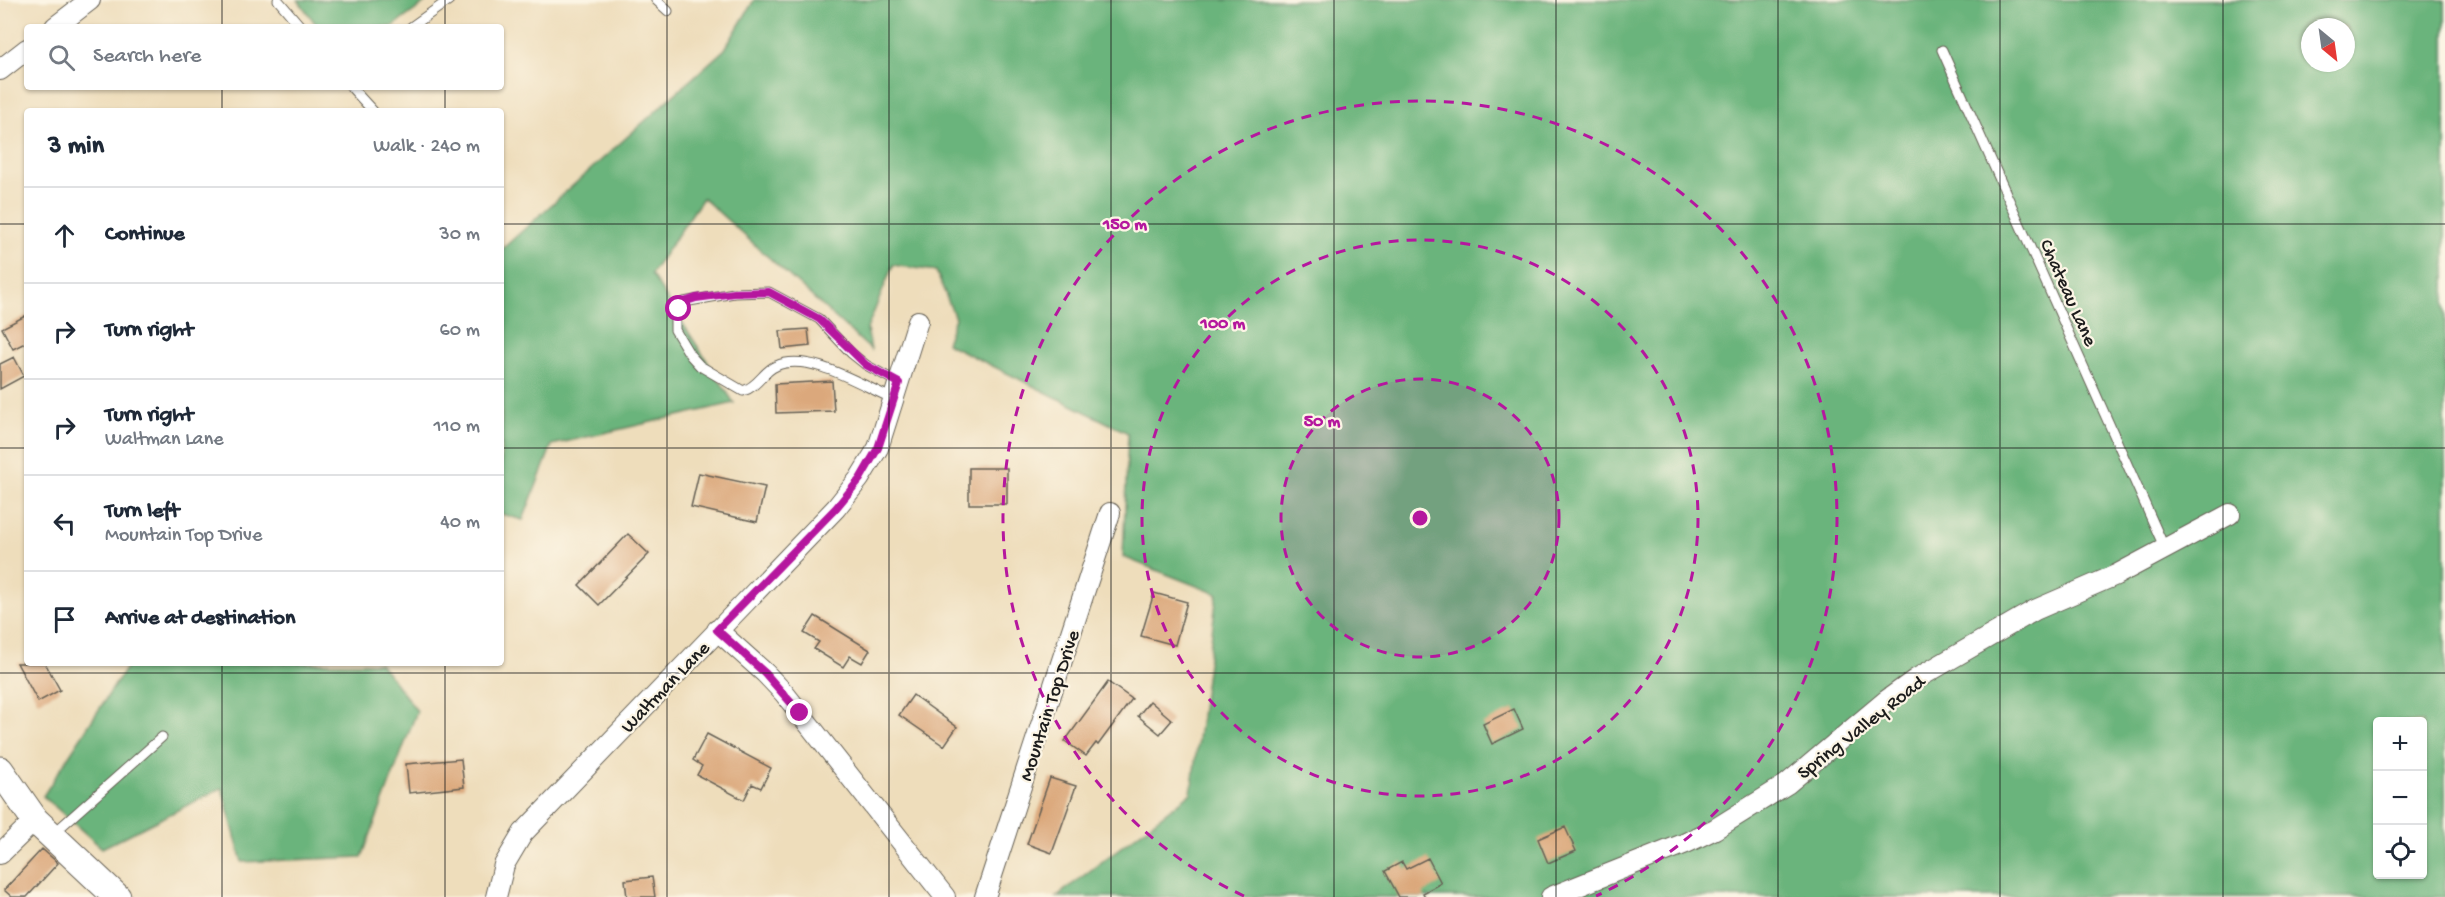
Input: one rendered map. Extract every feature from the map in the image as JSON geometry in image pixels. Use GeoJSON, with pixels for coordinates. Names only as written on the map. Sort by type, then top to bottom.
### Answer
{"type":"FeatureCollection","features":[{"type":"Feature","properties":{"kind":"main road"},"geometry":{"type":"LineString","coordinates":[[0,770],[43,827],[117,897]]}},
{"type":"Feature","properties":{"kind":"street"},"geometry":{"type":"LineString","coordinates":[[59,24],[90,0]]}},
{"type":"Feature","properties":{"kind":"street"},"geometry":{"type":"LineString","coordinates":[[0,70],[24,51]]}},
{"type":"Feature","properties":{"kind":"street","name":"Waltman Lane"},"geometry":{"type":"LineString","coordinates":[[496,897],[504,865],[523,833],[836,508],[860,479],[878,448],[918,321]]}},
{"type":"Feature","properties":{"kind":"street","name":"Mountain Top Drive"},"geometry":{"type":"LineString","coordinates":[[985,897],[1110,513]]}},
{"type":"Feature","properties":{"kind":"street","name":"Spring Valley Road"},"geometry":{"type":"LineString","coordinates":[[1551,897],[1686,843],[1715,829],[1787,784],[1887,700],[1916,679],[2035,610],[2116,575],[2230,514]]}},
{"type":"Feature","properties":{"kind":"street"},"geometry":{"type":"LineString","coordinates":[[717,630],[784,693],[945,897]]}},
{"type":"Feature","properties":{"kind":"street"},"geometry":{"type":"LineString","coordinates":[[0,854],[43,827]]}},
{"type":"Feature","properties":{"kind":"lane"},"geometry":{"type":"LineString","coordinates":[[278,0],[298,24]]}},
{"type":"Feature","properties":{"kind":"lane"},"geometry":{"type":"LineString","coordinates":[[415,24],[449,0]]}},
{"type":"Feature","properties":{"kind":"lane"},"geometry":{"type":"LineString","coordinates":[[656,0],[668,11]]}},
{"type":"Feature","properties":{"kind":"lane","name":"Chateau Lane"},"geometry":{"type":"LineString","coordinates":[[1942,50],[2165,549]]}},
{"type":"Feature","properties":{"kind":"lane"},"geometry":{"type":"LineString","coordinates":[[354,90],[370,108]]}},
{"type":"Feature","properties":{"kind":"lane"},"geometry":{"type":"LineString","coordinates":[[769,292],[819,319],[896,391],[866,388],[839,372],[807,363],[789,362],[774,366],[752,388],[743,391],[700,366],[690,355],[675,330],[675,318],[684,302],[696,298],[734,293],[769,292]]}},
{"type":"Feature","properties":{"kind":"lane"},"geometry":{"type":"LineString","coordinates":[[43,827],[162,738]]}},
{"type":"Feature","properties":{"kind":"green space"},"geometry":{"type":"Polygon","coordinates":[[[298,0],[429,0],[396,24],[316,24],[298,0]]]}},
{"type":"Feature","properties":{"kind":"green space"},"geometry":{"type":"Polygon","coordinates":[[[754,0],[2445,0],[2445,897],[1056,897],[1191,793],[1217,594],[1123,557],[1128,433],[946,343],[955,318],[936,271],[893,265],[867,329],[871,350],[703,198],[651,274],[734,403],[552,445],[523,520],[504,515],[504,247],[725,49],[754,0]]]}},
{"type":"Feature","properties":{"kind":"green space"},"geometry":{"type":"Polygon","coordinates":[[[127,666],[382,666],[417,711],[362,857],[242,862],[222,788],[102,848],[43,796],[127,666]]]}},
{"type":"Feature","properties":{"kind":"building"},"geometry":{"type":"Polygon","coordinates":[[[24,317],[24,344],[13,349],[2,328],[24,317]]]}},
{"type":"Feature","properties":{"kind":"building"},"geometry":{"type":"Polygon","coordinates":[[[808,329],[810,346],[782,349],[780,331],[808,329]]]}},
{"type":"Feature","properties":{"kind":"building"},"geometry":{"type":"Polygon","coordinates":[[[14,357],[24,376],[0,389],[0,364],[14,357]]]}},
{"type":"Feature","properties":{"kind":"building"},"geometry":{"type":"Polygon","coordinates":[[[832,381],[834,411],[776,413],[775,384],[832,381]]]}},
{"type":"Feature","properties":{"kind":"building"},"geometry":{"type":"Polygon","coordinates":[[[969,468],[1007,468],[1007,504],[969,504],[969,468]]]}},
{"type":"Feature","properties":{"kind":"building"},"geometry":{"type":"Polygon","coordinates":[[[699,473],[765,487],[757,522],[691,507],[699,473]]]}},
{"type":"Feature","properties":{"kind":"building"},"geometry":{"type":"Polygon","coordinates":[[[628,534],[649,554],[599,605],[579,585],[628,534]]]}},
{"type":"Feature","properties":{"kind":"building"},"geometry":{"type":"Polygon","coordinates":[[[1154,593],[1187,602],[1175,645],[1141,636],[1154,593]]]}},
{"type":"Feature","properties":{"kind":"building"},"geometry":{"type":"Polygon","coordinates":[[[815,616],[870,650],[862,663],[850,656],[843,667],[814,649],[819,642],[804,633],[815,616]]]}},
{"type":"Feature","properties":{"kind":"building"},"geometry":{"type":"Polygon","coordinates":[[[17,663],[24,663],[24,666],[47,666],[60,690],[38,702],[17,663]]]}},
{"type":"Feature","properties":{"kind":"building"},"geometry":{"type":"Polygon","coordinates":[[[1108,682],[1132,699],[1098,745],[1096,743],[1086,756],[1065,741],[1108,682]]]}},
{"type":"Feature","properties":{"kind":"building"},"geometry":{"type":"Polygon","coordinates":[[[913,695],[957,727],[944,746],[899,715],[913,695]]]}},
{"type":"Feature","properties":{"kind":"building"},"geometry":{"type":"Polygon","coordinates":[[[1150,701],[1172,720],[1160,734],[1138,716],[1150,701]]]}},
{"type":"Feature","properties":{"kind":"building"},"geometry":{"type":"Polygon","coordinates":[[[1514,709],[1523,729],[1492,744],[1483,724],[1514,709]]]}},
{"type":"Feature","properties":{"kind":"building"},"geometry":{"type":"Polygon","coordinates":[[[707,734],[771,768],[761,788],[752,784],[744,800],[697,775],[702,766],[693,760],[707,734]]]}},
{"type":"Feature","properties":{"kind":"building"},"geometry":{"type":"Polygon","coordinates":[[[461,759],[464,787],[409,793],[406,764],[461,759]]]}},
{"type":"Feature","properties":{"kind":"building"},"geometry":{"type":"Polygon","coordinates":[[[1050,778],[1076,786],[1052,853],[1027,844],[1050,778]]]}},
{"type":"Feature","properties":{"kind":"building"},"geometry":{"type":"Polygon","coordinates":[[[1565,827],[1576,851],[1548,863],[1538,839],[1565,827]]]}},
{"type":"Feature","properties":{"kind":"building"},"geometry":{"type":"Polygon","coordinates":[[[42,849],[58,863],[27,897],[12,897],[4,890],[42,849]]]}},
{"type":"Feature","properties":{"kind":"building"},"geometry":{"type":"Polygon","coordinates":[[[1428,858],[1441,883],[1423,893],[1425,897],[1399,897],[1385,871],[1402,862],[1406,869],[1428,858]]]}},
{"type":"Feature","properties":{"kind":"building"},"geometry":{"type":"Polygon","coordinates":[[[652,877],[655,897],[627,897],[625,880],[652,877]]]}},
{"type":"Feature","properties":{"kind":"route"},"geometry":{"type":"LineString","coordinates":[[679,309],[684,302],[696,298],[734,293],[769,292],[819,319],[851,353],[866,365],[899,383],[878,448],[860,479],[836,508],[717,630],[765,673],[800,713]]}}]}
